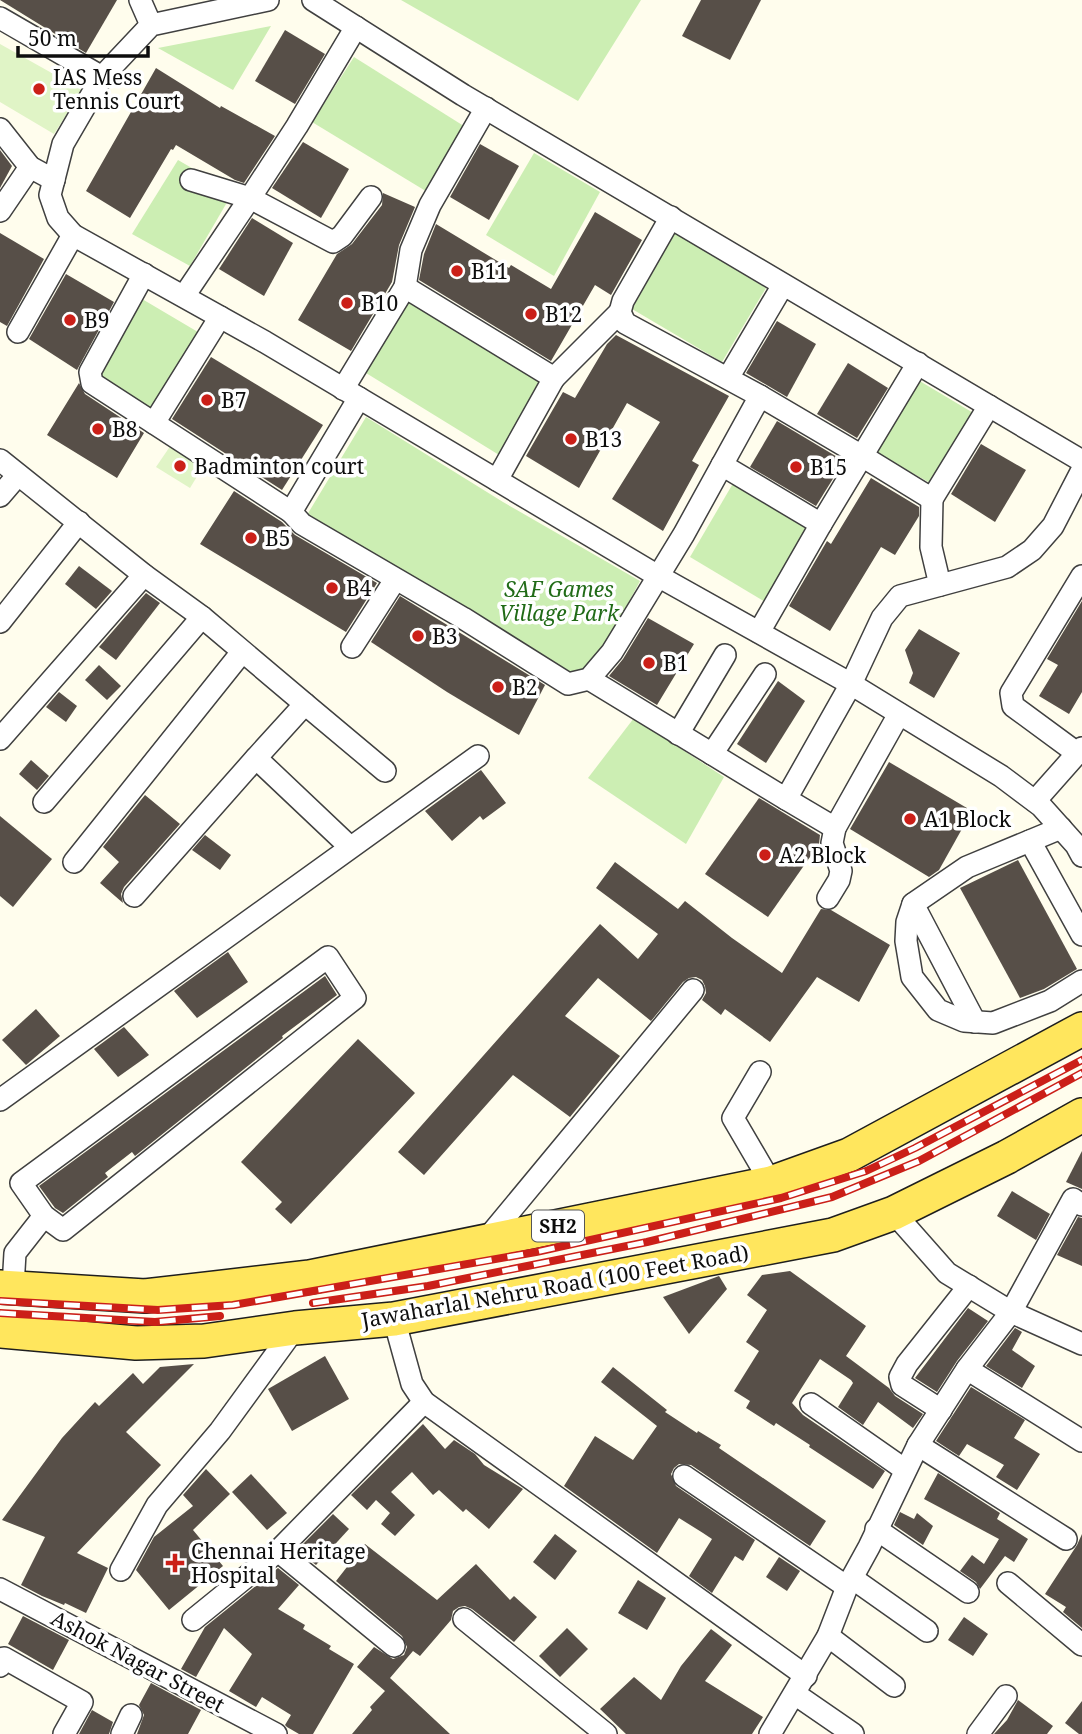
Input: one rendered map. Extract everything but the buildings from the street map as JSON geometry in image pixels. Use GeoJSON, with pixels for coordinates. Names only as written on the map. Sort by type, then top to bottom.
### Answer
{"type":"FeatureCollection","features":[{"type":"Feature","properties":{"kind":"main road","name":"SH2"},"geometry":{"type":"LineString","coordinates":[[6,1287],[145,1296],[310,1277],[771,1183],[849,1155],[1082,1029]]}},
{"type":"Feature","properties":{"kind":"main road","name":"Jawaharlal Nehru Road (100 Feet Road)"},"geometry":{"type":"LineString","coordinates":[[0,1331],[136,1343],[204,1340],[394,1319],[833,1235],[894,1213],[1007,1157],[1082,1115]]}},
{"type":"Feature","properties":{"kind":"street"},"geometry":{"type":"LineString","coordinates":[[141,0],[150,25]]}},
{"type":"Feature","properties":{"kind":"street"},"geometry":{"type":"LineString","coordinates":[[268,0],[150,25],[102,77],[63,144],[50,195],[58,218],[74,235],[351,393],[658,576],[851,684],[1001,776],[1035,802],[1076,845],[1082,856]]}},
{"type":"Feature","properties":{"kind":"street"},"geometry":{"type":"LineString","coordinates":[[313,0],[486,108],[1082,461]]}},
{"type":"Feature","properties":{"kind":"street"},"geometry":{"type":"LineString","coordinates":[[0,18],[102,77]]}},
{"type":"Feature","properties":{"kind":"street"},"geometry":{"type":"LineString","coordinates":[[184,296],[297,126],[356,27]]}},
{"type":"Feature","properties":{"kind":"street"},"geometry":{"type":"LineString","coordinates":[[291,512],[405,287],[411,250],[430,205],[486,108]]}},
{"type":"Feature","properties":{"kind":"street"},"geometry":{"type":"LineString","coordinates":[[0,129],[30,167],[54,180]]}},
{"type":"Feature","properties":{"kind":"street"},"geometry":{"type":"LineString","coordinates":[[0,211],[30,167]]}},
{"type":"Feature","properties":{"kind":"street"},"geometry":{"type":"LineString","coordinates":[[191,180],[250,198],[333,243],[342,236],[371,197]]}},
{"type":"Feature","properties":{"kind":"street"},"geometry":{"type":"LineString","coordinates":[[497,480],[554,377],[620,312],[623,301],[671,217]]}},
{"type":"Feature","properties":{"kind":"street"},"geometry":{"type":"LineString","coordinates":[[18,332],[74,235]]}},
{"type":"Feature","properties":{"kind":"street"},"geometry":{"type":"LineString","coordinates":[[144,274],[93,365],[89,378],[96,387],[291,512],[302,524],[463,618],[568,684],[589,679],[612,653],[690,524],[760,396]]}},
{"type":"Feature","properties":{"kind":"street"},"geometry":{"type":"LineString","coordinates":[[728,378],[783,285]]}},
{"type":"Feature","properties":{"kind":"street"},"geometry":{"type":"LineString","coordinates":[[405,287],[554,377]]}},
{"type":"Feature","properties":{"kind":"street"},"geometry":{"type":"LineString","coordinates":[[620,312],[625,323],[760,396],[932,499]]}},
{"type":"Feature","properties":{"kind":"street"},"geometry":{"type":"LineString","coordinates":[[154,424],[220,317]]}},
{"type":"Feature","properties":{"kind":"street"},"geometry":{"type":"LineString","coordinates":[[759,632],[918,363]]}},
{"type":"Feature","properties":{"kind":"street"},"geometry":{"type":"LineString","coordinates":[[940,585],[931,547],[932,499],[989,405]]}},
{"type":"Feature","properties":{"kind":"street"},"geometry":{"type":"LineString","coordinates":[[0,460],[144,575],[202,617],[385,771]]}},
{"type":"Feature","properties":{"kind":"street"},"geometry":{"type":"LineString","coordinates":[[722,465],[821,524]]}},
{"type":"Feature","properties":{"kind":"street"},"geometry":{"type":"LineString","coordinates":[[786,799],[851,684],[882,618],[900,596],[1007,567],[1032,550],[1053,526],[1082,470]]}},
{"type":"Feature","properties":{"kind":"street"},"geometry":{"type":"LineString","coordinates":[[0,496],[18,475]]}},
{"type":"Feature","properties":{"kind":"street"},"geometry":{"type":"LineString","coordinates":[[0,622],[79,522]]}},
{"type":"Feature","properties":{"kind":"street"},"geometry":{"type":"LineString","coordinates":[[0,739],[144,575]]}},
{"type":"Feature","properties":{"kind":"street"},"geometry":{"type":"LineString","coordinates":[[1035,802],[1078,756],[1013,706],[1011,693],[1082,576]]}},
{"type":"Feature","properties":{"kind":"street"},"geometry":{"type":"LineString","coordinates":[[352,647],[395,580]]}},
{"type":"Feature","properties":{"kind":"street"},"geometry":{"type":"LineString","coordinates":[[44,802],[202,617]]}},
{"type":"Feature","properties":{"kind":"street"},"geometry":{"type":"LineString","coordinates":[[74,862],[242,652]]}},
{"type":"Feature","properties":{"kind":"street"},"geometry":{"type":"LineString","coordinates":[[678,734],[725,655]]}},
{"type":"Feature","properties":{"kind":"street"},"geometry":{"type":"LineString","coordinates":[[712,754],[765,674]]}},
{"type":"Feature","properties":{"kind":"street"},"geometry":{"type":"LineString","coordinates":[[589,679],[835,828]]}},
{"type":"Feature","properties":{"kind":"street"},"geometry":{"type":"LineString","coordinates":[[134,896],[305,704]]}},
{"type":"Feature","properties":{"kind":"street"},"geometry":{"type":"LineString","coordinates":[[828,898],[839,880],[841,871],[832,843],[835,828],[899,715]]}},
{"type":"Feature","properties":{"kind":"street"},"geometry":{"type":"LineString","coordinates":[[0,1100],[478,756]]}},
{"type":"Feature","properties":{"kind":"street"},"geometry":{"type":"LineString","coordinates":[[256,758],[350,847]]}},
{"type":"Feature","properties":{"kind":"street"},"geometry":{"type":"LineString","coordinates":[[1061,828],[967,866],[913,904],[907,922],[906,941],[912,977],[938,1010],[964,1020],[993,1023],[1050,1001],[1082,981]]}},
{"type":"Feature","properties":{"kind":"street"},"geometry":{"type":"LineString","coordinates":[[1030,841],[1082,935]]}},
{"type":"Feature","properties":{"kind":"street"},"geometry":{"type":"LineString","coordinates":[[913,904],[975,1022]]}},
{"type":"Feature","properties":{"kind":"street"},"geometry":{"type":"LineString","coordinates":[[328,957],[355,998],[63,1230],[44,1216],[21,1183],[328,957]]}},
{"type":"Feature","properties":{"kind":"street"},"geometry":{"type":"LineString","coordinates":[[486,1240],[693,990]]}},
{"type":"Feature","properties":{"kind":"street"},"geometry":{"type":"LineString","coordinates":[[760,1073],[733,1118],[771,1183]]}},
{"type":"Feature","properties":{"kind":"street"},"geometry":{"type":"LineString","coordinates":[[771,1734],[828,1636],[849,1582],[918,1445],[967,1369],[1011,1312],[1073,1199],[1082,1205]]}},
{"type":"Feature","properties":{"kind":"street"},"geometry":{"type":"LineString","coordinates":[[894,1213],[947,1273],[1011,1312],[1082,1344]]}},
{"type":"Feature","properties":{"kind":"street"},"geometry":{"type":"LineString","coordinates":[[6,1287],[15,1253],[44,1216]]}},
{"type":"Feature","properties":{"kind":"street"},"geometry":{"type":"LineString","coordinates":[[940,1410],[902,1385],[900,1377],[907,1364],[969,1286]]}},
{"type":"Feature","properties":{"kind":"street"},"geometry":{"type":"LineString","coordinates":[[394,1319],[412,1384],[424,1402],[806,1676]]}},
{"type":"Feature","properties":{"kind":"street"},"geometry":{"type":"LineString","coordinates":[[121,1570],[157,1505],[220,1431],[295,1328]]}},
{"type":"Feature","properties":{"kind":"street"},"geometry":{"type":"LineString","coordinates":[[967,1369],[1082,1441]]}},
{"type":"Feature","properties":{"kind":"street"},"geometry":{"type":"LineString","coordinates":[[192,1620],[278,1551],[424,1402]]}},
{"type":"Feature","properties":{"kind":"street"},"geometry":{"type":"LineString","coordinates":[[811,1404],[904,1469]]}},
{"type":"Feature","properties":{"kind":"street"},"geometry":{"type":"LineString","coordinates":[[918,1445],[1066,1539]]}},
{"type":"Feature","properties":{"kind":"street"},"geometry":{"type":"LineString","coordinates":[[684,1476],[926,1631]]}},
{"type":"Feature","properties":{"kind":"street"},"geometry":{"type":"LineString","coordinates":[[876,1529],[968,1592]]}},
{"type":"Feature","properties":{"kind":"street"},"geometry":{"type":"LineString","coordinates":[[278,1551],[394,1646]]}},
{"type":"Feature","properties":{"kind":"street"},"geometry":{"type":"LineString","coordinates":[[1008,1583],[1082,1645]]}},
{"type":"Feature","properties":{"kind":"street","name":"Ashok Nagar Street"},"geometry":{"type":"LineString","coordinates":[[0,1589],[276,1734]]}},
{"type":"Feature","properties":{"kind":"street"},"geometry":{"type":"LineString","coordinates":[[464,1619],[606,1734]]}},
{"type":"Feature","properties":{"kind":"street"},"geometry":{"type":"LineString","coordinates":[[828,1636],[894,1686]]}},
{"type":"Feature","properties":{"kind":"street"},"geometry":{"type":"LineString","coordinates":[[0,1666],[4,1658],[82,1702],[64,1734]]}},
{"type":"Feature","properties":{"kind":"street"},"geometry":{"type":"LineString","coordinates":[[795,1694],[853,1734]]}},
{"type":"Feature","properties":{"kind":"street"},"geometry":{"type":"LineString","coordinates":[[978,1734],[1006,1696]]}},
{"type":"Feature","properties":{"kind":"green space"},"geometry":{"type":"Polygon","coordinates":[[[401,0],[641,0],[578,101],[401,0]]]}},
{"type":"Feature","properties":{"kind":"green space"},"geometry":{"type":"Polygon","coordinates":[[[271,26],[233,90],[158,48],[271,26]]]}},
{"type":"Feature","properties":{"kind":"green space","name":"IAS Mess Tennis Court"},"geometry":{"type":"Polygon","coordinates":[[[0,44],[82,90],[54,134],[0,102],[0,44]]]}},
{"type":"Feature","properties":{"kind":"green space"},"geometry":{"type":"Polygon","coordinates":[[[354,57],[467,128],[429,193],[312,122],[354,57]]]}},
{"type":"Feature","properties":{"kind":"green space"},"geometry":{"type":"Polygon","coordinates":[[[534,153],[600,192],[554,276],[486,235],[534,153]]]}},
{"type":"Feature","properties":{"kind":"green space"},"geometry":{"type":"Polygon","coordinates":[[[178,160],[233,192],[190,266],[132,234],[178,160]]]}},
{"type":"Feature","properties":{"kind":"green space"},"geometry":{"type":"Polygon","coordinates":[[[675,233],[766,288],[722,362],[632,309],[675,233]]]}},
{"type":"Feature","properties":{"kind":"green space"},"geometry":{"type":"Polygon","coordinates":[[[137,296],[203,335],[155,415],[90,379],[137,296]]]}},
{"type":"Feature","properties":{"kind":"green space"},"geometry":{"type":"Polygon","coordinates":[[[408,298],[547,378],[504,458],[366,373],[408,298]]]}},
{"type":"Feature","properties":{"kind":"green space"},"geometry":{"type":"Polygon","coordinates":[[[918,380],[975,414],[934,485],[874,452],[918,380]]]}},
{"type":"Feature","properties":{"kind":"green space","name":"SAF Games Village Park"},"geometry":{"type":"Polygon","coordinates":[[[366,417],[503,502],[640,581],[610,637],[580,683],[307,515],[366,417]]]}},
{"type":"Feature","properties":{"kind":"green space","name":"Badminton court"},"geometry":{"type":"Polygon","coordinates":[[[171,445],[204,465],[190,488],[156,467],[171,445]]]}},
{"type":"Feature","properties":{"kind":"green space"},"geometry":{"type":"Polygon","coordinates":[[[735,480],[812,527],[767,603],[690,557],[735,480]]]}},
{"type":"Feature","properties":{"kind":"green space"},"geometry":{"type":"Polygon","coordinates":[[[634,718],[724,777],[686,844],[588,778],[634,718]]]}},
{"type":"Feature","properties":{"kind":"railway"},"geometry":{"type":"LineString","coordinates":[[0,1301],[158,1310],[233,1305],[536,1252],[781,1198],[866,1171],[1082,1060]]}},
{"type":"Feature","properties":{"kind":"railway"},"geometry":{"type":"LineString","coordinates":[[313,1303],[428,1286],[647,1242],[832,1197],[919,1161],[1082,1073]]}},
{"type":"Feature","properties":{"kind":"railway"},"geometry":{"type":"LineString","coordinates":[[0,1313],[155,1322],[220,1316]]}},
{"type":"Feature","properties":{"kind":"place","name":"IAS Mess Tennis Court"},"geometry":{"type":"Point","coordinates":[39,89]}},
{"type":"Feature","properties":{"kind":"place","name":"B11"},"geometry":{"type":"Point","coordinates":[457,271]}},
{"type":"Feature","properties":{"kind":"place","name":"B10"},"geometry":{"type":"Point","coordinates":[347,303]}},
{"type":"Feature","properties":{"kind":"place","name":"B12"},"geometry":{"type":"Point","coordinates":[531,314]}},
{"type":"Feature","properties":{"kind":"place","name":"B9"},"geometry":{"type":"Point","coordinates":[70,320]}},
{"type":"Feature","properties":{"kind":"place","name":"B7"},"geometry":{"type":"Point","coordinates":[207,400]}},
{"type":"Feature","properties":{"kind":"place","name":"B8"},"geometry":{"type":"Point","coordinates":[98,429]}},
{"type":"Feature","properties":{"kind":"place","name":"B13"},"geometry":{"type":"Point","coordinates":[571,439]}},
{"type":"Feature","properties":{"kind":"place","name":"Badminton court"},"geometry":{"type":"Point","coordinates":[180,466]}},
{"type":"Feature","properties":{"kind":"place","name":"B15"},"geometry":{"type":"Point","coordinates":[796,467]}},
{"type":"Feature","properties":{"kind":"place","name":"B5"},"geometry":{"type":"Point","coordinates":[251,538]}},
{"type":"Feature","properties":{"kind":"place","name":"B4"},"geometry":{"type":"Point","coordinates":[332,588]}},
{"type":"Feature","properties":{"kind":"place","name":"B3"},"geometry":{"type":"Point","coordinates":[418,636]}},
{"type":"Feature","properties":{"kind":"place","name":"B1"},"geometry":{"type":"Point","coordinates":[649,663]}},
{"type":"Feature","properties":{"kind":"place","name":"B2"},"geometry":{"type":"Point","coordinates":[498,687]}},
{"type":"Feature","properties":{"kind":"place","name":"A1 Block"},"geometry":{"type":"Point","coordinates":[910,819]}},
{"type":"Feature","properties":{"kind":"place","name":"A2 Block"},"geometry":{"type":"Point","coordinates":[765,855]}},
{"type":"Feature","properties":{"kind":"place","name":"Chennai Heritage Hospital"},"geometry":{"type":"Point","coordinates":[175,1563]}}]}
